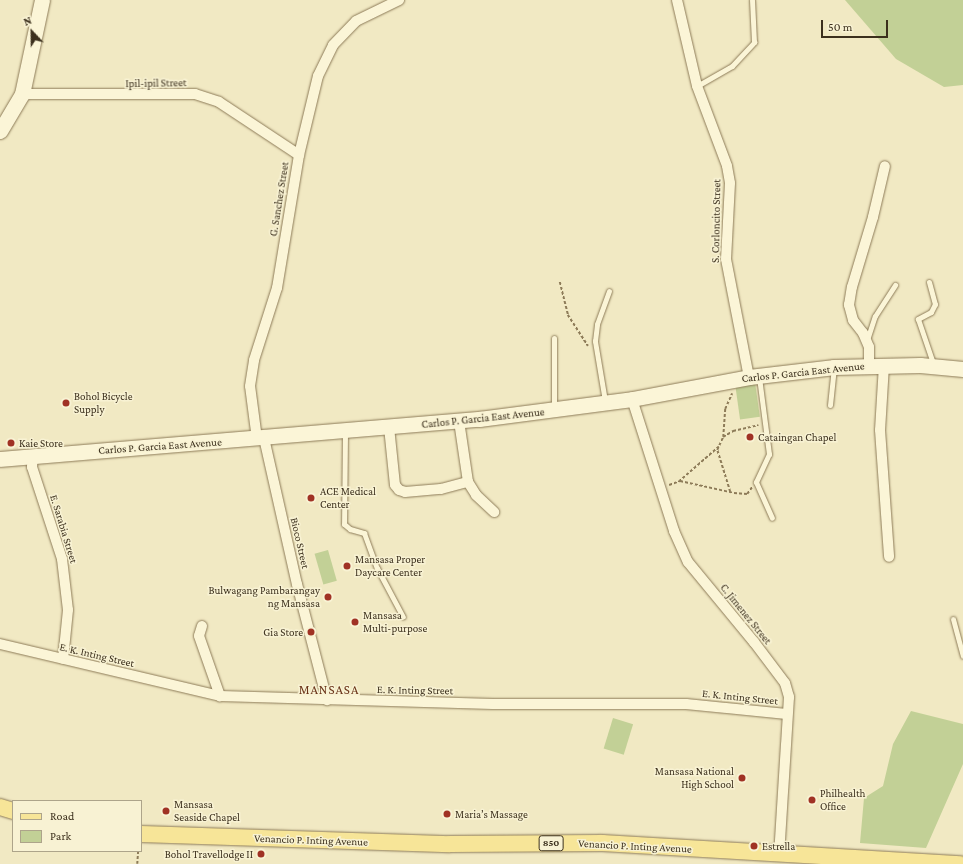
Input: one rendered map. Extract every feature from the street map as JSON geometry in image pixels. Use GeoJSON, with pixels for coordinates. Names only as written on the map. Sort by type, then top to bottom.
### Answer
{"type":"FeatureCollection","features":[{"type":"Feature","properties":{"kind":"main road"},"geometry":{"type":"LineString","coordinates":[[0,131],[22,94],[42,0]]}},
{"type":"Feature","properties":{"kind":"main road","name":"Carlos P. Garcia East Avenue"},"geometry":{"type":"LineString","coordinates":[[0,459],[33,455],[261,439],[459,421],[632,399],[733,379],[834,367],[884,365],[934,366],[963,369]]}},
{"type":"Feature","properties":{"kind":"main road"},"geometry":{"type":"LineString","coordinates":[[0,806],[12,811]]}},
{"type":"Feature","properties":{"kind":"main road","name":"Venancio P. Inting Avenue"},"geometry":{"type":"LineString","coordinates":[[142,834],[450,844],[602,843],[779,854],[814,860],[960,864]]}},
{"type":"Feature","properties":{"kind":"street","name":"G. Sanchez Street"},"geometry":{"type":"LineString","coordinates":[[261,439],[250,386],[254,360],[277,288],[299,155],[318,76],[333,45],[356,21],[399,0]]}},
{"type":"Feature","properties":{"kind":"street","name":"S. Corloncito Street"},"geometry":{"type":"LineString","coordinates":[[677,0],[697,86],[727,166],[730,183],[726,258],[754,376]]}},
{"type":"Feature","properties":{"kind":"street","name":"Ipil-ipil Street"},"geometry":{"type":"LineString","coordinates":[[22,94],[195,94],[219,102],[299,155]]}},
{"type":"Feature","properties":{"kind":"street"},"geometry":{"type":"LineString","coordinates":[[869,365],[866,341],[853,320],[849,305],[852,287],[873,217],[885,166]]}},
{"type":"Feature","properties":{"kind":"street"},"geometry":{"type":"LineString","coordinates":[[884,365],[880,430],[889,557]]}},
{"type":"Feature","properties":{"kind":"street","name":"C. Jimenez Street"},"geometry":{"type":"LineString","coordinates":[[632,399],[674,531],[688,562],[754,642],[785,683],[789,697],[779,854]]}},
{"type":"Feature","properties":{"kind":"street"},"geometry":{"type":"LineString","coordinates":[[459,421],[468,482],[476,495],[494,512]]}},
{"type":"Feature","properties":{"kind":"street"},"geometry":{"type":"LineString","coordinates":[[389,427],[395,485],[399,490],[405,492],[441,489],[468,482]]}},
{"type":"Feature","properties":{"kind":"street","name":"Bioco Street"},"geometry":{"type":"LineString","coordinates":[[261,439],[327,700]]}},
{"type":"Feature","properties":{"kind":"street","name":"E. Sarabia Street"},"geometry":{"type":"LineString","coordinates":[[33,455],[32,467],[62,559],[68,610],[63,659]]}},
{"type":"Feature","properties":{"kind":"street"},"geometry":{"type":"LineString","coordinates":[[202,626],[199,636],[220,696]]}},
{"type":"Feature","properties":{"kind":"street","name":"E. K. Inting Street"},"geometry":{"type":"LineString","coordinates":[[0,644],[220,696],[327,700],[686,704],[787,714]]}},
{"type":"Feature","properties":{"kind":"lane"},"geometry":{"type":"LineString","coordinates":[[697,86],[732,66],[754,42],[752,0]]}},
{"type":"Feature","properties":{"kind":"lane"},"geometry":{"type":"LineString","coordinates":[[929,282],[935,304],[931,312],[918,319],[934,366]]}},
{"type":"Feature","properties":{"kind":"lane"},"geometry":{"type":"LineString","coordinates":[[866,341],[875,316],[895,285]]}},
{"type":"Feature","properties":{"kind":"lane"},"geometry":{"type":"LineString","coordinates":[[605,402],[595,342],[597,324],[609,290]]}},
{"type":"Feature","properties":{"kind":"lane"},"geometry":{"type":"LineString","coordinates":[[554,338],[554,410]]}},
{"type":"Feature","properties":{"kind":"lane"},"geometry":{"type":"LineString","coordinates":[[830,405],[834,367]]}},
{"type":"Feature","properties":{"kind":"lane"},"geometry":{"type":"LineString","coordinates":[[754,376],[769,454],[756,482],[772,518]]}},
{"type":"Feature","properties":{"kind":"lane"},"geometry":{"type":"LineString","coordinates":[[344,432],[344,524],[350,529],[364,533],[377,568],[403,617]]}},
{"type":"Feature","properties":{"kind":"lane"},"geometry":{"type":"LineString","coordinates":[[953,619],[963,656]]}},
{"type":"Feature","properties":{"kind":"path"},"geometry":{"type":"LineString","coordinates":[[560,282],[568,315],[598,361]]}},
{"type":"Feature","properties":{"kind":"path"},"geometry":{"type":"LineString","coordinates":[[730,492],[717,450],[723,437],[725,409],[733,390],[733,379]]}},
{"type":"Feature","properties":{"kind":"path"},"geometry":{"type":"LineString","coordinates":[[723,437],[733,431],[764,423]]}},
{"type":"Feature","properties":{"kind":"path"},"geometry":{"type":"LineString","coordinates":[[719,446],[680,481],[730,492],[747,494],[756,482]]}},
{"type":"Feature","properties":{"kind":"path"},"geometry":{"type":"LineString","coordinates":[[137,864],[138,852]]}},
{"type":"Feature","properties":{"kind":"green space"},"geometry":{"type":"Polygon","coordinates":[[[845,0],[963,0],[963,85],[944,87],[896,59],[845,0]]]}},
{"type":"Feature","properties":{"kind":"green space"},"geometry":{"type":"Polygon","coordinates":[[[755,382],[760,417],[740,419],[735,385],[755,382]]]}},
{"type":"Feature","properties":{"kind":"green space"},"geometry":{"type":"Polygon","coordinates":[[[328,550],[337,581],[323,585],[315,554],[328,550]]]}},
{"type":"Feature","properties":{"kind":"green space"},"geometry":{"type":"Polygon","coordinates":[[[911,711],[963,724],[963,764],[926,848],[860,843],[864,798],[883,786],[893,744],[911,711]]]}},
{"type":"Feature","properties":{"kind":"green space"},"geometry":{"type":"Polygon","coordinates":[[[613,718],[633,724],[624,755],[604,749],[613,718]]]}},
{"type":"Feature","properties":{"kind":"place","name":"Bohol Bicycle Supply"},"geometry":{"type":"Point","coordinates":[66,403]}},
{"type":"Feature","properties":{"kind":"place","name":"Cataingan Chapel"},"geometry":{"type":"Point","coordinates":[750,437]}},
{"type":"Feature","properties":{"kind":"place","name":"Kaie Store"},"geometry":{"type":"Point","coordinates":[11,443]}},
{"type":"Feature","properties":{"kind":"place","name":"ACE Medical Center"},"geometry":{"type":"Point","coordinates":[311,498]}},
{"type":"Feature","properties":{"kind":"place","name":"Mansasa Proper Daycare Center"},"geometry":{"type":"Point","coordinates":[347,566]}},
{"type":"Feature","properties":{"kind":"place","name":"Bulwagang Pambarangay ng Mansasa"},"geometry":{"type":"Point","coordinates":[328,597]}},
{"type":"Feature","properties":{"kind":"place","name":"Mansasa Multi-purpose"},"geometry":{"type":"Point","coordinates":[355,622]}},
{"type":"Feature","properties":{"kind":"place","name":"Gia Store"},"geometry":{"type":"Point","coordinates":[311,632]}},
{"type":"Feature","properties":{"kind":"place","name":"Mansasa National High School"},"geometry":{"type":"Point","coordinates":[742,778]}},
{"type":"Feature","properties":{"kind":"place","name":"Philhealth Office"},"geometry":{"type":"Point","coordinates":[812,800]}},
{"type":"Feature","properties":{"kind":"place","name":"Mansasa Seaside Chapel"},"geometry":{"type":"Point","coordinates":[166,811]}},
{"type":"Feature","properties":{"kind":"place","name":"Maria’s Massage"},"geometry":{"type":"Point","coordinates":[447,814]}},
{"type":"Feature","properties":{"kind":"place","name":"Estrella"},"geometry":{"type":"Point","coordinates":[754,846]}},
{"type":"Feature","properties":{"kind":"place","name":"Bohol Travellodge II"},"geometry":{"type":"Point","coordinates":[261,854]}},
{"type":"Feature","properties":{"kind":"district","name":"MANSASA"},"geometry":{"type":"Point","coordinates":[329,690]}}]}
